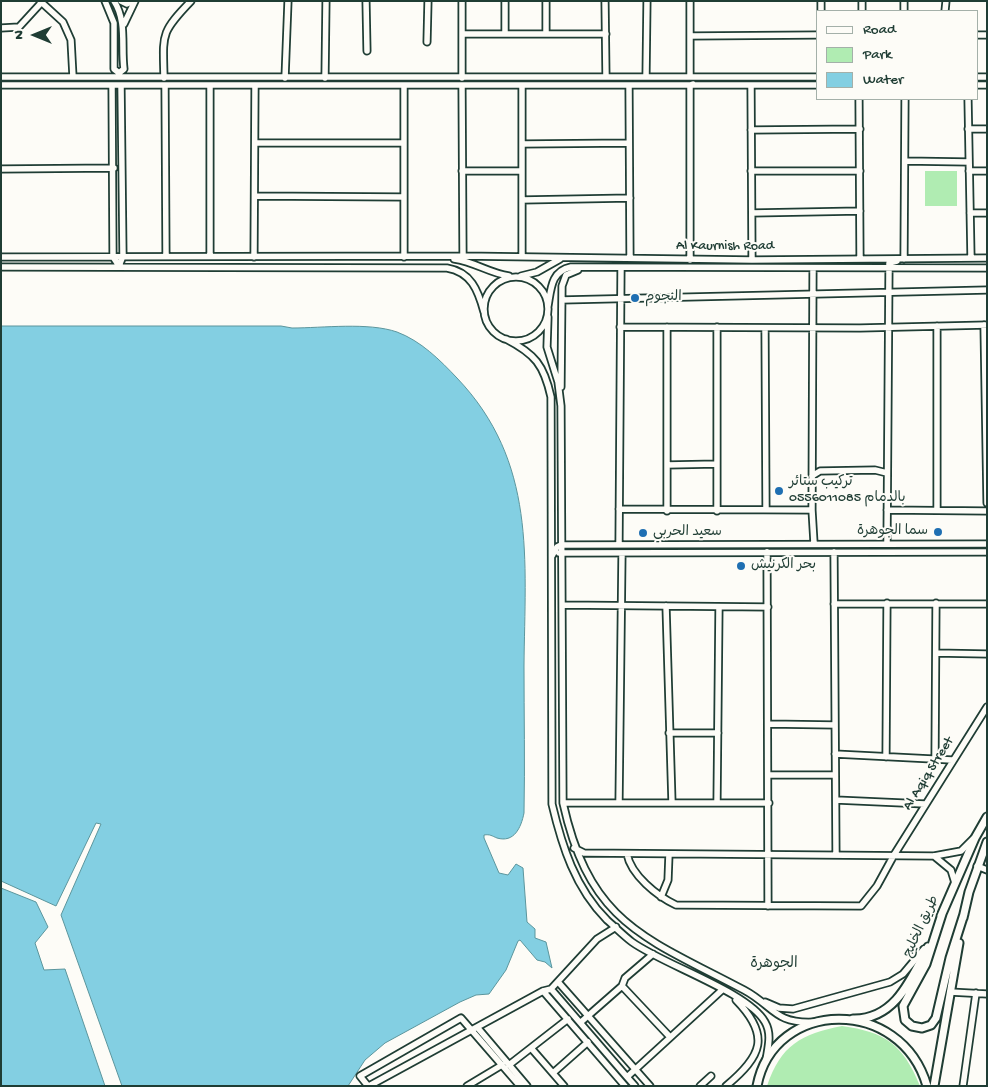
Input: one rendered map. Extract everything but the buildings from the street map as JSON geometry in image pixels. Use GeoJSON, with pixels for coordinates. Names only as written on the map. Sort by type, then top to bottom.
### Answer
{"type":"FeatureCollection","features":[{"type":"Feature","properties":{"kind":"main road","name":"طريق الخليج"},"geometry":{"type":"LineString","coordinates":[[853,1019],[870,1019],[890,1007],[909,982],[929,944],[975,838],[987,817]]}},
{"type":"Feature","properties":{"kind":"main road"},"geometry":{"type":"LineString","coordinates":[[942,914],[926,964],[903,1006],[905,1020],[917,1028],[931,1025],[936,1018],[950,958],[977,866],[987,842]]}},
{"type":"Feature","properties":{"kind":"main road"},"geometry":{"type":"LineString","coordinates":[[934,1086],[964,914]]}},
{"type":"Feature","properties":{"kind":"main road"},"geometry":{"type":"LineString","coordinates":[[757,1085],[766,1064],[788,1037],[821,1021],[853,1019],[876,1026],[897,1038],[914,1056],[927,1086]]}},
{"type":"Feature","properties":{"kind":"street"},"geometry":{"type":"LineString","coordinates":[[105,1],[114,22],[114,69],[107,78]]}},
{"type":"Feature","properties":{"kind":"street"},"geometry":{"type":"LineString","coordinates":[[114,1],[120,12],[123,29],[123,70],[130,78]]}},
{"type":"Feature","properties":{"kind":"street"},"geometry":{"type":"LineString","coordinates":[[122,1],[127,4],[134,1]]}},
{"type":"Feature","properties":{"kind":"street"},"geometry":{"type":"LineString","coordinates":[[123,29],[134,1]]}},
{"type":"Feature","properties":{"kind":"street"},"geometry":{"type":"LineString","coordinates":[[164,78],[164,34],[170,22],[191,1]]}},
{"type":"Feature","properties":{"kind":"street"},"geometry":{"type":"LineString","coordinates":[[285,78],[288,1]]}},
{"type":"Feature","properties":{"kind":"street"},"geometry":{"type":"LineString","coordinates":[[326,1],[327,78]]}},
{"type":"Feature","properties":{"kind":"street"},"geometry":{"type":"LineString","coordinates":[[366,1],[367,51]]}},
{"type":"Feature","properties":{"kind":"street"},"geometry":{"type":"LineString","coordinates":[[427,42],[428,1]]}},
{"type":"Feature","properties":{"kind":"street"},"geometry":{"type":"LineString","coordinates":[[462,1],[462,78]]}},
{"type":"Feature","properties":{"kind":"street"},"geometry":{"type":"LineString","coordinates":[[505,1],[505,34]]}},
{"type":"Feature","properties":{"kind":"street"},"geometry":{"type":"LineString","coordinates":[[546,1],[546,34]]}},
{"type":"Feature","properties":{"kind":"street"},"geometry":{"type":"LineString","coordinates":[[605,1],[606,78]]}},
{"type":"Feature","properties":{"kind":"street"},"geometry":{"type":"LineString","coordinates":[[646,1],[646,78]]}},
{"type":"Feature","properties":{"kind":"street"},"geometry":{"type":"LineString","coordinates":[[690,1],[690,78]]}},
{"type":"Feature","properties":{"kind":"street"},"geometry":{"type":"LineString","coordinates":[[1,28],[19,27],[40,2],[63,22],[71,40],[73,78]]}},
{"type":"Feature","properties":{"kind":"street"},"geometry":{"type":"LineString","coordinates":[[462,34],[606,34]]}},
{"type":"Feature","properties":{"kind":"street"},"geometry":{"type":"LineString","coordinates":[[690,36],[816,35]]}},
{"type":"Feature","properties":{"kind":"street"},"geometry":{"type":"LineString","coordinates":[[114,69],[119,73],[123,70]]}},
{"type":"Feature","properties":{"kind":"street"},"geometry":{"type":"LineString","coordinates":[[1,78],[816,77]]}},
{"type":"Feature","properties":{"kind":"street"},"geometry":{"type":"LineString","coordinates":[[285,85],[327,78]]}},
{"type":"Feature","properties":{"kind":"street"},"geometry":{"type":"LineString","coordinates":[[462,85],[491,78]]}},
{"type":"Feature","properties":{"kind":"street"},"geometry":{"type":"LineString","coordinates":[[690,85],[731,78]]}},
{"type":"Feature","properties":{"kind":"street"},"geometry":{"type":"LineString","coordinates":[[1,85],[816,85]]}},
{"type":"Feature","properties":{"kind":"street"},"geometry":{"type":"LineString","coordinates":[[112,85],[113,257],[119,266]]}},
{"type":"Feature","properties":{"kind":"street"},"geometry":{"type":"LineString","coordinates":[[119,266],[123,256],[121,85]]}},
{"type":"Feature","properties":{"kind":"street"},"geometry":{"type":"LineString","coordinates":[[165,85],[166,256]]}},
{"type":"Feature","properties":{"kind":"street"},"geometry":{"type":"LineString","coordinates":[[210,85],[210,256]]}},
{"type":"Feature","properties":{"kind":"street"},"geometry":{"type":"LineString","coordinates":[[254,85],[254,256]]}},
{"type":"Feature","properties":{"kind":"street"},"geometry":{"type":"LineString","coordinates":[[404,85],[404,257]]}},
{"type":"Feature","properties":{"kind":"street"},"geometry":{"type":"LineString","coordinates":[[462,85],[463,256]]}},
{"type":"Feature","properties":{"kind":"street"},"geometry":{"type":"LineString","coordinates":[[522,85],[522,257]]}},
{"type":"Feature","properties":{"kind":"street"},"geometry":{"type":"LineString","coordinates":[[629,85],[630,258]]}},
{"type":"Feature","properties":{"kind":"street"},"geometry":{"type":"LineString","coordinates":[[690,85],[690,260]]}},
{"type":"Feature","properties":{"kind":"street"},"geometry":{"type":"LineString","coordinates":[[751,85],[752,260]]}},
{"type":"Feature","properties":{"kind":"street"},"geometry":{"type":"LineString","coordinates":[[860,100],[860,258]]}},
{"type":"Feature","properties":{"kind":"street"},"geometry":{"type":"LineString","coordinates":[[904,259],[905,100]]}},
{"type":"Feature","properties":{"kind":"street"},"geometry":{"type":"LineString","coordinates":[[968,100],[971,258]]}},
{"type":"Feature","properties":{"kind":"street"},"geometry":{"type":"LineString","coordinates":[[751,130],[860,129]]}},
{"type":"Feature","properties":{"kind":"street"},"geometry":{"type":"LineString","coordinates":[[968,129],[987,129]]}},
{"type":"Feature","properties":{"kind":"street"},"geometry":{"type":"LineString","coordinates":[[255,142],[403,143]]}},
{"type":"Feature","properties":{"kind":"street"},"geometry":{"type":"LineString","coordinates":[[522,144],[629,143]]}},
{"type":"Feature","properties":{"kind":"street"},"geometry":{"type":"LineString","coordinates":[[904,161],[969,162]]}},
{"type":"Feature","properties":{"kind":"street"},"geometry":{"type":"LineString","coordinates":[[1,169],[122,168]]}},
{"type":"Feature","properties":{"kind":"street"},"geometry":{"type":"LineString","coordinates":[[462,172],[522,171]]}},
{"type":"Feature","properties":{"kind":"street"},"geometry":{"type":"LineString","coordinates":[[751,172],[860,171]]}},
{"type":"Feature","properties":{"kind":"street"},"geometry":{"type":"LineString","coordinates":[[969,171],[987,171]]}},
{"type":"Feature","properties":{"kind":"street"},"geometry":{"type":"LineString","coordinates":[[255,196],[403,197]]}},
{"type":"Feature","properties":{"kind":"street"},"geometry":{"type":"LineString","coordinates":[[522,200],[630,198]]}},
{"type":"Feature","properties":{"kind":"street"},"geometry":{"type":"LineString","coordinates":[[752,213],[860,211]]}},
{"type":"Feature","properties":{"kind":"street"},"geometry":{"type":"LineString","coordinates":[[970,213],[987,213]]}},
{"type":"Feature","properties":{"kind":"street"},"geometry":{"type":"LineString","coordinates":[[2,257],[254,256],[434,258],[472,262],[495,273],[511,277]]}},
{"type":"Feature","properties":{"kind":"street","name":"Al Kaurnish Road"},"geometry":{"type":"LineString","coordinates":[[434,258],[463,256],[690,260],[987,258]]}},
{"type":"Feature","properties":{"kind":"street"},"geometry":{"type":"LineString","coordinates":[[484,312],[488,293],[502,280],[537,272],[554,261],[567,257]]}},
{"type":"Feature","properties":{"kind":"street"},"geometry":{"type":"LineString","coordinates":[[887,542],[889,268],[891,262],[928,259]]}},
{"type":"Feature","properties":{"kind":"street"},"geometry":{"type":"LineString","coordinates":[[1,267],[447,268],[457,270],[469,278],[478,292],[491,329],[527,351],[536,359],[548,387],[552,407],[552,804],[564,852],[586,895],[632,942],[729,993],[753,1008],[764,1021],[769,1035],[766,1064]]}},
{"type":"Feature","properties":{"kind":"street","name":"Al Kaurnish Road"},"geometry":{"type":"LineString","coordinates":[[548,306],[551,287],[557,275],[567,268],[987,268]]}},
{"type":"Feature","properties":{"kind":"street"},"geometry":{"type":"LineString","coordinates":[[585,268],[566,276],[562,286],[560,406],[562,803],[574,848],[595,889],[614,912],[638,934],[695,966],[779,1008],[793,1009],[875,988],[903,974],[929,944]]}},
{"type":"Feature","properties":{"kind":"street"},"geometry":{"type":"LineString","coordinates":[[618,545],[620,298],[622,268]]}},
{"type":"Feature","properties":{"kind":"street"},"geometry":{"type":"LineString","coordinates":[[813,268],[812,510],[814,543]]}},
{"type":"Feature","properties":{"kind":"street"},"geometry":{"type":"LineString","coordinates":[[518,276],[534,282],[541,288],[548,306],[547,348],[558,382],[560,406]]}},
{"type":"Feature","properties":{"kind":"street"},"geometry":{"type":"LineString","coordinates":[[562,300],[987,290]]}},
{"type":"Feature","properties":{"kind":"street"},"geometry":{"type":"LineString","coordinates":[[506,339],[521,340],[536,334],[548,317]]}},
{"type":"Feature","properties":{"kind":"street"},"geometry":{"type":"LineString","coordinates":[[620,327],[888,328],[985,325],[987,503]]}},
{"type":"Feature","properties":{"kind":"street"},"geometry":{"type":"LineString","coordinates":[[936,510],[937,326]]}},
{"type":"Feature","properties":{"kind":"street"},"geometry":{"type":"LineString","coordinates":[[667,327],[667,511]]}},
{"type":"Feature","properties":{"kind":"street"},"geometry":{"type":"LineString","coordinates":[[717,327],[717,511]]}},
{"type":"Feature","properties":{"kind":"street"},"geometry":{"type":"LineString","coordinates":[[765,328],[766,510]]}},
{"type":"Feature","properties":{"kind":"street"},"geometry":{"type":"LineString","coordinates":[[667,464],[717,464]]}},
{"type":"Feature","properties":{"kind":"street"},"geometry":{"type":"LineString","coordinates":[[812,476],[820,471],[875,470],[887,474]]}},
{"type":"Feature","properties":{"kind":"street"},"geometry":{"type":"LineString","coordinates":[[618,509],[667,511],[812,510]]}},
{"type":"Feature","properties":{"kind":"street"},"geometry":{"type":"LineString","coordinates":[[887,510],[987,511]]}},
{"type":"Feature","properties":{"kind":"street"},"geometry":{"type":"LineString","coordinates":[[552,541],[555,549],[561,553],[987,552]]}},
{"type":"Feature","properties":{"kind":"street"},"geometry":{"type":"LineString","coordinates":[[552,558],[555,549],[561,545],[887,542],[987,544]]}},
{"type":"Feature","properties":{"kind":"street"},"geometry":{"type":"LineString","coordinates":[[627,854],[634,869],[661,897],[676,905],[768,906],[770,854],[767,552]]}},
{"type":"Feature","properties":{"kind":"street"},"geometry":{"type":"LineString","coordinates":[[834,552],[836,854]]}},
{"type":"Feature","properties":{"kind":"street"},"geometry":{"type":"LineString","coordinates":[[619,803],[622,553]]}},
{"type":"Feature","properties":{"kind":"street"},"geometry":{"type":"LineString","coordinates":[[886,757],[887,603]]}},
{"type":"Feature","properties":{"kind":"street"},"geometry":{"type":"LineString","coordinates":[[935,759],[936,603]]}},
{"type":"Feature","properties":{"kind":"street"},"geometry":{"type":"LineString","coordinates":[[834,604],[987,604]]}},
{"type":"Feature","properties":{"kind":"street"},"geometry":{"type":"LineString","coordinates":[[562,605],[768,607]]}},
{"type":"Feature","properties":{"kind":"street"},"geometry":{"type":"LineString","coordinates":[[666,606],[672,803]]}},
{"type":"Feature","properties":{"kind":"street"},"geometry":{"type":"LineString","coordinates":[[717,803],[720,607]]}},
{"type":"Feature","properties":{"kind":"street"},"geometry":{"type":"LineString","coordinates":[[936,653],[987,654]]}},
{"type":"Feature","properties":{"kind":"street","name":"Al Aqiq Street"},"geometry":{"type":"LineString","coordinates":[[768,906],[861,906],[878,886],[894,855],[987,706]]}},
{"type":"Feature","properties":{"kind":"street"},"geometry":{"type":"LineString","coordinates":[[769,724],[835,725]]}},
{"type":"Feature","properties":{"kind":"street"},"geometry":{"type":"LineString","coordinates":[[669,733],[718,733]]}},
{"type":"Feature","properties":{"kind":"street"},"geometry":{"type":"LineString","coordinates":[[835,754],[952,760]]}},
{"type":"Feature","properties":{"kind":"street"},"geometry":{"type":"LineString","coordinates":[[769,775],[835,775]]}},
{"type":"Feature","properties":{"kind":"street"},"geometry":{"type":"LineString","coordinates":[[836,800],[925,804]]}},
{"type":"Feature","properties":{"kind":"street"},"geometry":{"type":"LineString","coordinates":[[562,803],[769,803]]}},
{"type":"Feature","properties":{"kind":"street"},"geometry":{"type":"LineString","coordinates":[[574,848],[584,854],[934,856],[961,851],[975,838]]}},
{"type":"Feature","properties":{"kind":"street"},"geometry":{"type":"LineString","coordinates":[[944,864],[950,853]]}},
{"type":"Feature","properties":{"kind":"street"},"geometry":{"type":"LineString","coordinates":[[661,897],[668,880],[670,854]]}},
{"type":"Feature","properties":{"kind":"street"},"geometry":{"type":"LineString","coordinates":[[934,856],[951,870],[955,884]]}},
{"type":"Feature","properties":{"kind":"street"},"geometry":{"type":"LineString","coordinates":[[977,866],[987,870]]}},
{"type":"Feature","properties":{"kind":"street"},"geometry":{"type":"LineString","coordinates":[[527,1086],[509,1065],[474,1029],[461,1018],[360,1076],[368,1086],[474,1029],[543,991],[551,989],[559,983],[597,939],[616,927]]}},
{"type":"Feature","properties":{"kind":"street"},"geometry":{"type":"LineString","coordinates":[[581,1022],[622,986],[625,978],[653,954]]}},
{"type":"Feature","properties":{"kind":"street"},"geometry":{"type":"LineString","coordinates":[[684,971],[695,970],[695,966]]}},
{"type":"Feature","properties":{"kind":"street"},"geometry":{"type":"LineString","coordinates":[[559,983],[650,1086]]}},
{"type":"Feature","properties":{"kind":"street"},"geometry":{"type":"LineString","coordinates":[[622,986],[670,1037]]}},
{"type":"Feature","properties":{"kind":"street"},"geometry":{"type":"LineString","coordinates":[[551,989],[635,1086]]}},
{"type":"Feature","properties":{"kind":"street"},"geometry":{"type":"LineString","coordinates":[[627,1077],[722,990]]}},
{"type":"Feature","properties":{"kind":"street"},"geometry":{"type":"LineString","coordinates":[[543,991],[624,1086]]}},
{"type":"Feature","properties":{"kind":"street"},"geometry":{"type":"LineString","coordinates":[[950,992],[987,994]]}},
{"type":"Feature","properties":{"kind":"street"},"geometry":{"type":"LineString","coordinates":[[726,1086],[748,1067],[754,1057],[757,1045],[757,1030],[752,1017],[729,993]]}},
{"type":"Feature","properties":{"kind":"street"},"geometry":{"type":"LineString","coordinates":[[963,1086],[976,993]]}},
{"type":"Feature","properties":{"kind":"street"},"geometry":{"type":"LineString","coordinates":[[757,998],[785,1020],[797,1022],[821,1021]]}},
{"type":"Feature","properties":{"kind":"street"},"geometry":{"type":"LineString","coordinates":[[509,1065],[568,1019]]}},
{"type":"Feature","properties":{"kind":"street"},"geometry":{"type":"LineString","coordinates":[[474,1029],[520,1086]]}},
{"type":"Feature","properties":{"kind":"street"},"geometry":{"type":"LineString","coordinates":[[553,1073],[588,1042]]}},
{"type":"Feature","properties":{"kind":"street"},"geometry":{"type":"LineString","coordinates":[[531,1048],[564,1086]]}},
{"type":"Feature","properties":{"kind":"street"},"geometry":{"type":"LineString","coordinates":[[467,1086],[502,1064]]}},
{"type":"Feature","properties":{"kind":"street"},"geometry":{"type":"LineString","coordinates":[[700,1086],[712,1076]]}},
{"type":"Feature","properties":{"kind":"green space"},"geometry":{"type":"Polygon","coordinates":[[[925,171],[957,171],[957,206],[925,206],[925,171]]]}},
{"type":"Feature","properties":{"kind":"green space"},"geometry":{"type":"Polygon","coordinates":[[[842,1026],[870,1032],[891,1043],[907,1060],[920,1086],[767,1086],[779,1060],[794,1044],[815,1033],[842,1026]]]}},
{"type":"Feature","properties":{"kind":"water"},"geometry":{"type":"Polygon","coordinates":[[[1,326],[373,327],[397,332],[414,340],[437,358],[457,378],[483,410],[501,443],[514,478],[521,513],[524,550],[524,813],[519,829],[512,836],[503,839],[484,835],[484,838],[499,873],[508,875],[516,864],[523,868],[527,922],[535,929],[535,938],[546,942],[552,968],[545,962],[537,960],[520,940],[518,941],[506,970],[489,994],[476,995],[460,1002],[385,1043],[365,1060],[348,1086],[122,1086],[61,915],[101,824],[96,823],[56,906],[1,881],[1,326]]]}},
{"type":"Feature","properties":{"kind":"water"},"geometry":{"type":"Polygon","coordinates":[[[1,888],[36,902],[48,927],[35,943],[44,970],[65,969],[105,1086],[1,1086],[1,888]]]}},
{"type":"Feature","properties":{"kind":"place","name":"النجوم"},"geometry":{"type":"Point","coordinates":[635,298]}},
{"type":"Feature","properties":{"kind":"place","name":"تركيب ستائر بالدمام 0556011085"},"geometry":{"type":"Point","coordinates":[779,491]}},
{"type":"Feature","properties":{"kind":"place","name":"سما الجوهرة"},"geometry":{"type":"Point","coordinates":[938,532]}},
{"type":"Feature","properties":{"kind":"place","name":"سعيد الحربي"},"geometry":{"type":"Point","coordinates":[643,533]}},
{"type":"Feature","properties":{"kind":"place","name":"بحر الكرنيش"},"geometry":{"type":"Point","coordinates":[741,566]}},
{"type":"Feature","properties":{"kind":"district","name":"الجوهرة"},"geometry":{"type":"Point","coordinates":[774,965]}}]}
